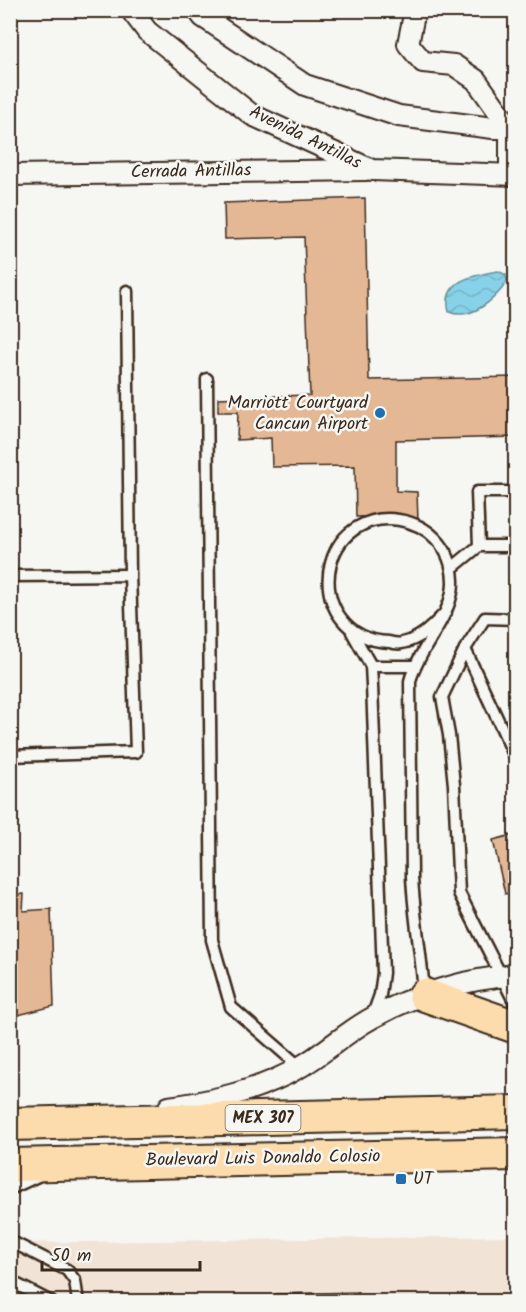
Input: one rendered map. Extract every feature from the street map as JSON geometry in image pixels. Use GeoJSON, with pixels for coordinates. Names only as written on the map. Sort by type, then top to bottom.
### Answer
{"type":"FeatureCollection","features":[{"type":"Feature","properties":{"kind":"main road"},"geometry":{"type":"LineString","coordinates":[[425,995],[516,1028]]}},
{"type":"Feature","properties":{"kind":"main road","name":"MEX 307"},"geometry":{"type":"LineString","coordinates":[[10,1124],[516,1112]]}},
{"type":"Feature","properties":{"kind":"main road","name":"Boulevard Luis Donaldo Colosio"},"geometry":{"type":"LineString","coordinates":[[10,1165],[516,1154]]}},
{"type":"Feature","properties":{"kind":"street","name":"Avenida Antillas"},"geometry":{"type":"LineString","coordinates":[[131,10],[147,31],[252,115],[372,170],[513,175]]}},
{"type":"Feature","properties":{"kind":"street"},"geometry":{"type":"LineString","coordinates":[[198,10],[203,17],[305,85],[399,116],[513,128]]}},
{"type":"Feature","properties":{"kind":"street"},"geometry":{"type":"LineString","coordinates":[[415,10],[408,44],[423,62],[454,65],[476,80],[513,128],[513,175]]}},
{"type":"Feature","properties":{"kind":"street","name":"Cerrada Antillas"},"geometry":{"type":"LineString","coordinates":[[10,175],[372,170]]}},
{"type":"Feature","properties":{"kind":"street"},"geometry":{"type":"LineString","coordinates":[[57,1123],[192,1104],[237,1093],[269,1082],[300,1067],[372,1018],[425,995],[482,978],[508,975]]}},
{"type":"Feature","properties":{"kind":"street"},"geometry":{"type":"LineString","coordinates":[[465,1155],[516,1168]]}},
{"type":"Feature","properties":{"kind":"lane"},"geometry":{"type":"LineString","coordinates":[[10,756],[135,752],[130,575],[127,291]]}},
{"type":"Feature","properties":{"kind":"lane"},"geometry":{"type":"LineString","coordinates":[[207,379],[212,940],[231,1007],[300,1067]]}},
{"type":"Feature","properties":{"kind":"lane"},"geometry":{"type":"LineString","coordinates":[[479,546],[477,492],[516,492]]}},
{"type":"Feature","properties":{"kind":"lane"},"geometry":{"type":"LineString","coordinates":[[372,1018],[381,995],[383,974],[371,666],[333,605],[329,591],[329,576],[332,561],[347,536],[372,521],[387,519],[402,519],[429,531],[447,554],[452,568],[451,598],[446,612],[414,666],[410,681],[412,877],[425,995]]}},
{"type":"Feature","properties":{"kind":"lane"},"geometry":{"type":"LineString","coordinates":[[452,568],[479,546],[516,546]]}},
{"type":"Feature","properties":{"kind":"lane"},"geometry":{"type":"LineString","coordinates":[[10,576],[130,575]]}},
{"type":"Feature","properties":{"kind":"lane"},"geometry":{"type":"LineString","coordinates":[[350,629],[375,642],[402,643],[428,632],[446,612]]}},
{"type":"Feature","properties":{"kind":"lane"},"geometry":{"type":"LineString","coordinates":[[516,619],[485,618],[465,649],[442,697],[449,735],[454,785],[459,893],[508,975],[516,1005]]}},
{"type":"Feature","properties":{"kind":"lane"},"geometry":{"type":"LineString","coordinates":[[465,649],[516,759]]}},
{"type":"Feature","properties":{"kind":"lane"},"geometry":{"type":"LineString","coordinates":[[371,666],[414,666]]}},
{"type":"Feature","properties":{"kind":"lane"},"geometry":{"type":"LineString","coordinates":[[10,1190],[63,1164]]}},
{"type":"Feature","properties":{"kind":"lane"},"geometry":{"type":"LineString","coordinates":[[10,1241],[67,1270],[75,1281],[78,1302]]}},
{"type":"Feature","properties":{"kind":"lane"},"geometry":{"type":"LineString","coordinates":[[10,1281],[51,1302]]}},
{"type":"Feature","properties":{"kind":"shaded area"},"geometry":{"type":"Polygon","coordinates":[[[515,1236],[515,1301],[11,1301],[10,1243],[515,1236]]]}},
{"type":"Feature","properties":{"kind":"water"},"geometry":{"type":"Polygon","coordinates":[[[498,271],[506,275],[507,282],[482,307],[466,314],[449,312],[448,301],[455,286],[470,277],[498,271]]]}},
{"type":"Feature","properties":{"kind":"building"},"geometry":{"type":"Polygon","coordinates":[[[365,198],[369,380],[516,377],[516,437],[396,440],[396,491],[417,492],[418,522],[396,516],[356,517],[355,466],[272,467],[271,438],[237,440],[238,412],[218,412],[218,398],[310,395],[304,237],[225,239],[224,203],[365,198]]]}},
{"type":"Feature","properties":{"kind":"building"},"geometry":{"type":"Polygon","coordinates":[[[516,834],[516,892],[505,894],[493,840],[516,834]]]}},
{"type":"Feature","properties":{"kind":"building"},"geometry":{"type":"Polygon","coordinates":[[[24,894],[23,911],[51,909],[54,1006],[10,1017],[10,895],[24,894]]]}},
{"type":"Feature","properties":{"kind":"building"},"geometry":{"type":"Polygon","coordinates":[[[358,1292],[358,1302],[276,1302],[276,1294],[358,1292]]]}},
{"type":"Feature","properties":{"kind":"place","name":"Marriott Courtyard Cancun Airport"},"geometry":{"type":"Point","coordinates":[380,413]}},
{"type":"Feature","properties":{"kind":"place","name":"UT"},"geometry":{"type":"Point","coordinates":[401,1179]}}]}
